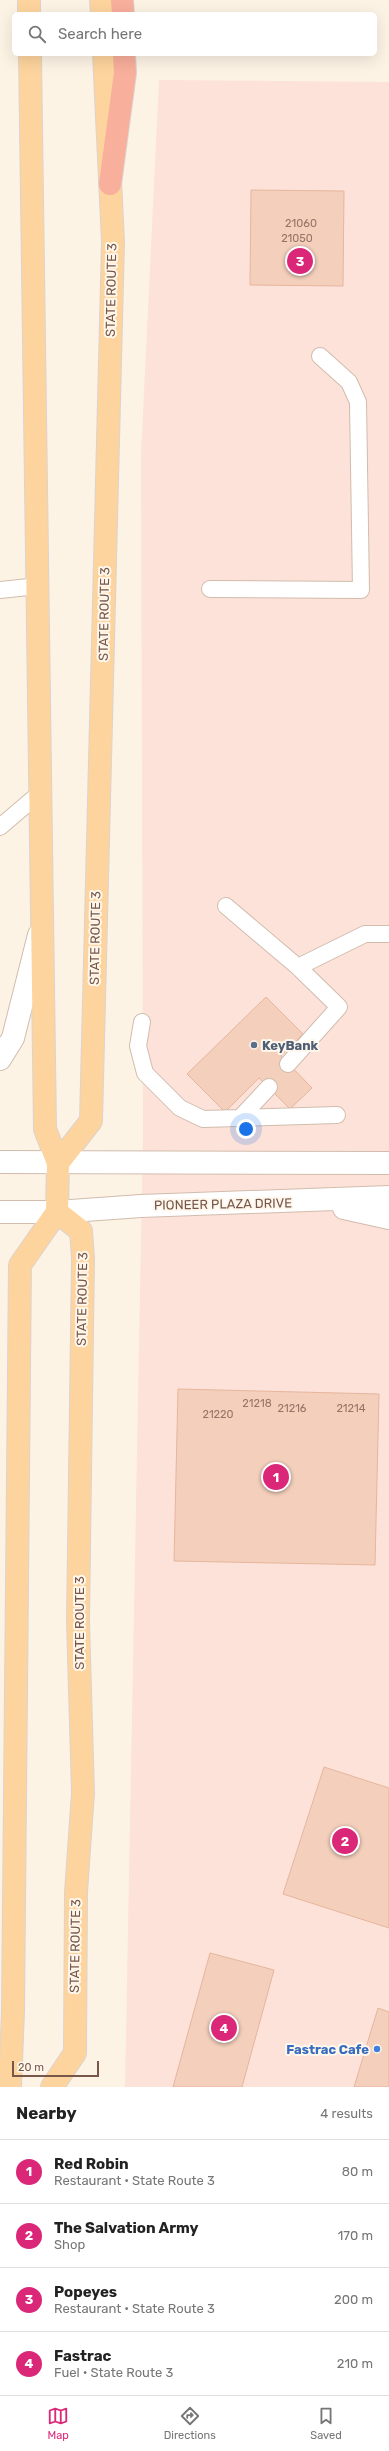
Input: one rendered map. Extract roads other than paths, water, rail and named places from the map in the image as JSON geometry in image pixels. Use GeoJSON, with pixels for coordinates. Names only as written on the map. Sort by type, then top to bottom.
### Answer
{"type":"FeatureCollection","features":[{"type":"Feature","properties":{"kind":"highway"},"geometry":{"type":"LineString","coordinates":[[122,0],[123,12]]}},
{"type":"Feature","properties":{"kind":"highway"},"geometry":{"type":"LineString","coordinates":[[110,184],[125,73],[124,56]]}},
{"type":"Feature","properties":{"kind":"main road"},"geometry":{"type":"LineString","coordinates":[[29,0],[29,12]]}},
{"type":"Feature","properties":{"kind":"main road"},"geometry":{"type":"LineString","coordinates":[[101,0],[102,12]]}},
{"type":"Feature","properties":{"kind":"main road"},"geometry":{"type":"LineString","coordinates":[[10,2087],[13,1996],[20,1265],[57,1212],[58,1163],[45,1129],[30,56]]}},
{"type":"Feature","properties":{"kind":"main road","name":"STATE ROUTE 3"},"geometry":{"type":"LineString","coordinates":[[58,1163],[91,1121],[112,250],[104,56]]}},
{"type":"Feature","properties":{"kind":"main road","name":"STATE ROUTE 3"},"geometry":{"type":"LineString","coordinates":[[52,2087],[75,2053],[76,1892],[83,1793],[78,1621],[83,1258],[82,1231],[57,1212]]}},
{"type":"Feature","properties":{"kind":"street"},"geometry":{"type":"LineString","coordinates":[[0,1059],[14,1038],[42,920]]}},
{"type":"Feature","properties":{"kind":"street"},"geometry":{"type":"LineString","coordinates":[[0,1162],[58,1163],[178,1161],[389,1163]]}},
{"type":"Feature","properties":{"kind":"street","name":"PIONEER PLAZA DRIVE"},"geometry":{"type":"LineString","coordinates":[[0,1212],[57,1212],[141,1206],[389,1198]]}},
{"type":"Feature","properties":{"kind":"street"},"geometry":{"type":"LineString","coordinates":[[301,1202],[360,1210],[389,1218]]}},
{"type":"Feature","properties":{"kind":"lane"},"geometry":{"type":"LineString","coordinates":[[210,589],[361,590],[358,402],[349,382],[320,356]]}},
{"type":"Feature","properties":{"kind":"lane"},"geometry":{"type":"LineString","coordinates":[[0,590],[38,586]]}},
{"type":"Feature","properties":{"kind":"lane"},"geometry":{"type":"LineString","coordinates":[[0,827],[40,792]]}},
{"type":"Feature","properties":{"kind":"lane"},"geometry":{"type":"LineString","coordinates":[[226,906],[298,967],[339,1007],[288,1064]]}},
{"type":"Feature","properties":{"kind":"lane"},"geometry":{"type":"LineString","coordinates":[[298,967],[366,934],[389,934]]}},
{"type":"Feature","properties":{"kind":"lane"},"geometry":{"type":"LineString","coordinates":[[142,1022],[138,1046],[145,1073],[159,1089],[180,1108],[203,1119],[337,1116]]}},
{"type":"Feature","properties":{"kind":"lane"},"geometry":{"type":"LineString","coordinates":[[240,1118],[269,1087]]}},
{"type":"Feature","properties":{"kind":"place","name":"Popeyes"},"geometry":{"type":"Point","coordinates":[300,261]}},
{"type":"Feature","properties":{"kind":"place","name":"KeyBank"},"geometry":{"type":"Point","coordinates":[254,1045]}},
{"type":"Feature","properties":{"kind":"place","name":"Red Robin"},"geometry":{"type":"Point","coordinates":[276,1477]}},
{"type":"Feature","properties":{"kind":"place","name":"The Salvation Army"},"geometry":{"type":"Point","coordinates":[345,1841]}},
{"type":"Feature","properties":{"kind":"place","name":"Fastrac"},"geometry":{"type":"Point","coordinates":[224,2028]}},
{"type":"Feature","properties":{"kind":"place","name":"Fastrac Cafe"},"geometry":{"type":"Point","coordinates":[377,2049]}}]}
